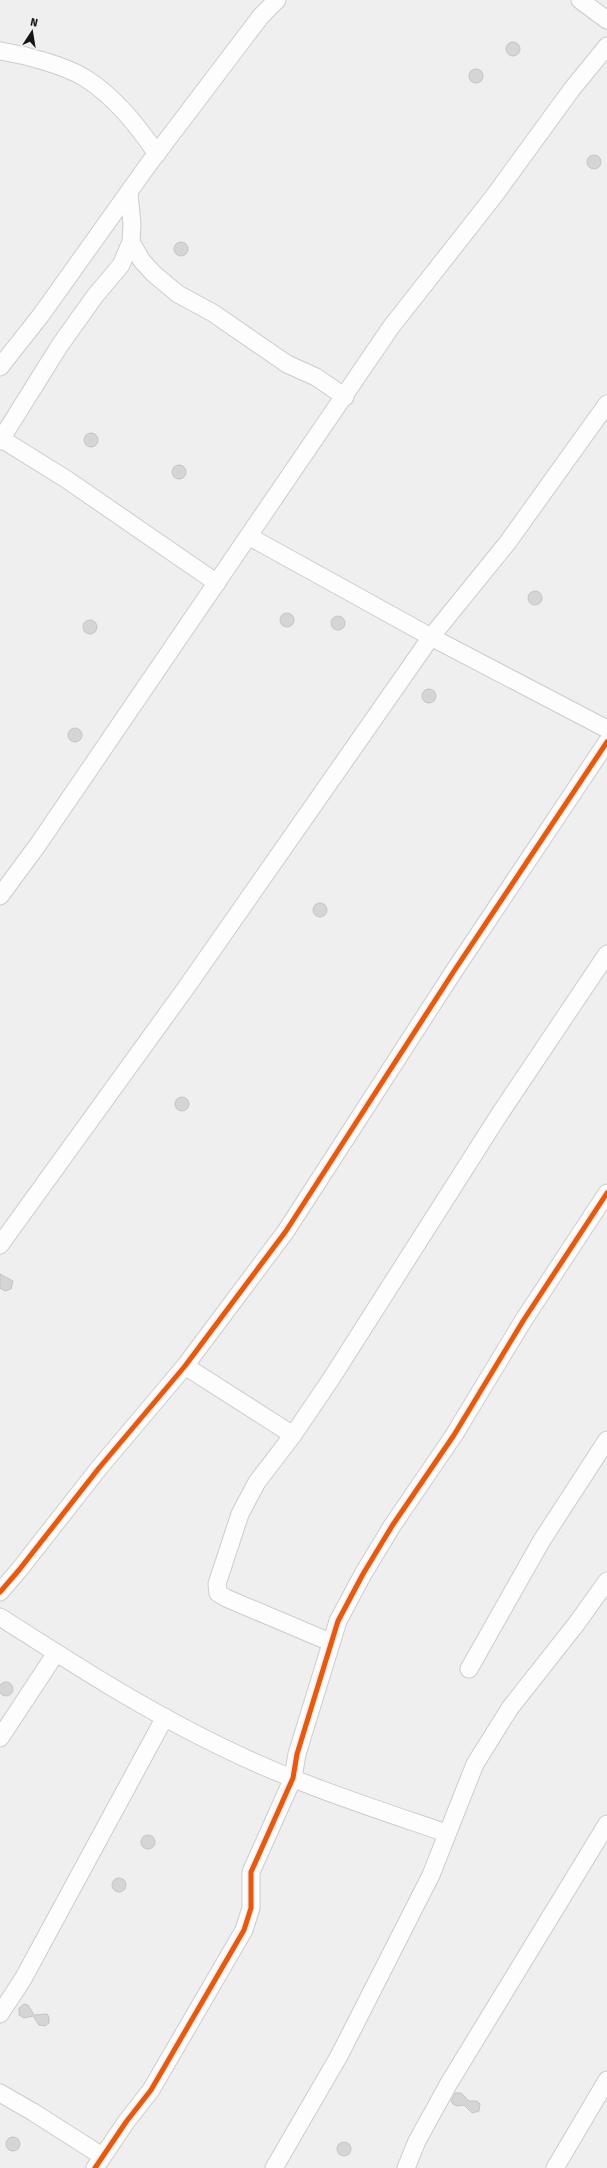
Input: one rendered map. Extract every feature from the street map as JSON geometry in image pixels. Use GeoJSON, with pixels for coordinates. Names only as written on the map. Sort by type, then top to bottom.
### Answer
{"type":"FeatureCollection","features":[{"type":"Feature","properties":{"kind":"street"},"geometry":{"type":"LineString","coordinates":[[0,367],[41,315],[157,154],[261,16],[277,0]]}},
{"type":"Feature","properties":{"kind":"street"},"geometry":{"type":"LineString","coordinates":[[580,0],[607,20]]}},
{"type":"Feature","properties":{"kind":"street"},"geometry":{"type":"LineString","coordinates":[[0,896],[37,846],[250,537],[391,327],[494,196],[572,89],[607,46]]}},
{"type":"Feature","properties":{"kind":"street"},"geometry":{"type":"LineString","coordinates":[[0,51],[56,66],[85,78],[113,100],[140,129],[157,154]]}},
{"type":"Feature","properties":{"kind":"street"},"geometry":{"type":"LineString","coordinates":[[129,193],[132,224],[131,242],[121,265],[95,296],[60,345],[0,439],[66,479],[217,583]]}},
{"type":"Feature","properties":{"kind":"street"},"geometry":{"type":"LineString","coordinates":[[131,242],[146,265],[178,294],[213,313],[287,364],[316,377],[345,396]]}},
{"type":"Feature","properties":{"kind":"street"},"geometry":{"type":"LineString","coordinates":[[0,1245],[188,985],[431,637],[508,542],[607,404]]}},
{"type":"Feature","properties":{"kind":"street"},"geometry":{"type":"LineString","coordinates":[[250,537],[431,637],[607,728]]}},
{"type":"Feature","properties":{"kind":"street"},"geometry":{"type":"LineString","coordinates":[[0,1592],[99,1468],[185,1366],[286,1231],[454,971],[607,742]]}},
{"type":"Feature","properties":{"kind":"street"},"geometry":{"type":"LineString","coordinates":[[330,1642],[221,1596],[217,1588],[231,1539],[242,1510],[257,1482],[293,1435],[420,1242],[499,1115],[607,954]]}},
{"type":"Feature","properties":{"kind":"street"},"geometry":{"type":"LineString","coordinates":[[0,2093],[33,2112],[99,2162],[151,2090],[244,1930],[251,1908],[251,1872],[293,1778],[297,1754],[330,1642],[338,1621],[367,1567],[454,1435],[523,1321],[607,1194]]}},
{"type":"Feature","properties":{"kind":"street"},"geometry":{"type":"LineString","coordinates":[[185,1366],[293,1435]]}},
{"type":"Feature","properties":{"kind":"street"},"geometry":{"type":"LineString","coordinates":[[470,1669],[542,1540],[607,1440]]}},
{"type":"Feature","properties":{"kind":"street"},"geometry":{"type":"LineString","coordinates":[[274,2168],[338,2056],[430,1875],[475,1764],[510,1708],[578,1623],[607,1580]]}},
{"type":"Feature","properties":{"kind":"street"},"geometry":{"type":"LineString","coordinates":[[0,1617],[142,1706],[228,1750],[293,1778],[446,1833]]}},
{"type":"Feature","properties":{"kind":"street"},"geometry":{"type":"LineString","coordinates":[[0,1738],[56,1653]]}},
{"type":"Feature","properties":{"kind":"street"},"geometry":{"type":"LineString","coordinates":[[0,2014],[23,1979],[165,1717]]}},
{"type":"Feature","properties":{"kind":"street"},"geometry":{"type":"LineString","coordinates":[[406,2168],[417,2141],[448,2083],[607,1824]]}},
{"type":"Feature","properties":{"kind":"street"},"geometry":{"type":"LineString","coordinates":[[555,2168],[607,2080]]}},
{"type":"Feature","properties":{"kind":"building"},"geometry":{"type":"Polygon","coordinates":[[[513,42],[518,44],[520,49],[518,54],[513,56],[508,54],[506,49],[508,44],[513,42]]]}},
{"type":"Feature","properties":{"kind":"building"},"geometry":{"type":"Polygon","coordinates":[[[476,69],[481,71],[483,76],[481,81],[476,83],[471,81],[469,76],[471,71],[476,69]]]}},
{"type":"Feature","properties":{"kind":"building"},"geometry":{"type":"Polygon","coordinates":[[[594,155],[599,157],[601,162],[599,167],[594,169],[589,167],[587,162],[589,157],[594,155]]]}},
{"type":"Feature","properties":{"kind":"building"},"geometry":{"type":"Polygon","coordinates":[[[181,242],[186,244],[188,249],[186,254],[181,256],[176,254],[174,249],[176,244],[181,242]]]}},
{"type":"Feature","properties":{"kind":"building"},"geometry":{"type":"Polygon","coordinates":[[[91,433],[96,435],[98,440],[96,445],[91,447],[86,445],[84,440],[86,435],[91,433]]]}},
{"type":"Feature","properties":{"kind":"building"},"geometry":{"type":"Polygon","coordinates":[[[179,465],[184,467],[186,472],[184,477],[179,479],[174,477],[172,472],[174,467],[179,465]]]}},
{"type":"Feature","properties":{"kind":"building"},"geometry":{"type":"Polygon","coordinates":[[[535,591],[540,593],[542,598],[540,603],[535,605],[530,603],[528,598],[530,593],[535,591]]]}},
{"type":"Feature","properties":{"kind":"building"},"geometry":{"type":"Polygon","coordinates":[[[287,613],[292,615],[294,620],[292,625],[287,627],[282,625],[280,620],[282,615],[287,613]]]}},
{"type":"Feature","properties":{"kind":"building"},"geometry":{"type":"Polygon","coordinates":[[[338,616],[343,618],[345,623],[343,628],[338,630],[333,628],[331,623],[333,618],[338,616]]]}},
{"type":"Feature","properties":{"kind":"building"},"geometry":{"type":"Polygon","coordinates":[[[90,620],[95,622],[97,627],[95,632],[90,634],[85,632],[83,627],[85,622],[90,620]]]}},
{"type":"Feature","properties":{"kind":"building"},"geometry":{"type":"Polygon","coordinates":[[[429,689],[434,691],[436,696],[434,701],[429,703],[424,701],[422,696],[424,691],[429,689]]]}},
{"type":"Feature","properties":{"kind":"building"},"geometry":{"type":"Polygon","coordinates":[[[75,728],[80,730],[82,735],[80,740],[75,742],[70,740],[68,735],[70,730],[75,728]]]}},
{"type":"Feature","properties":{"kind":"building"},"geometry":{"type":"Polygon","coordinates":[[[320,903],[325,905],[327,910],[325,915],[320,917],[315,915],[313,910],[315,905],[320,903]]]}},
{"type":"Feature","properties":{"kind":"building"},"geometry":{"type":"Polygon","coordinates":[[[182,1097],[187,1099],[189,1104],[187,1109],[182,1111],[177,1109],[175,1104],[177,1099],[182,1097]]]}},
{"type":"Feature","properties":{"kind":"building"},"geometry":{"type":"Polygon","coordinates":[[[0,1274],[13,1281],[11,1289],[5,1291],[0,1288],[0,1274]]]}},
{"type":"Feature","properties":{"kind":"building"},"geometry":{"type":"Polygon","coordinates":[[[6,1682],[11,1684],[13,1689],[11,1694],[6,1696],[1,1694],[-1,1689],[1,1684],[6,1682]]]}},
{"type":"Feature","properties":{"kind":"building"},"geometry":{"type":"Polygon","coordinates":[[[148,1835],[153,1837],[155,1842],[153,1847],[148,1849],[143,1847],[141,1842],[143,1837],[148,1835]]]}},
{"type":"Feature","properties":{"kind":"building"},"geometry":{"type":"Polygon","coordinates":[[[119,1878],[124,1880],[126,1885],[124,1890],[119,1892],[114,1890],[112,1885],[114,1880],[119,1878]]]}},
{"type":"Feature","properties":{"kind":"building"},"geometry":{"type":"Polygon","coordinates":[[[24,2004],[28,2005],[34,2015],[47,2014],[49,2017],[49,2023],[45,2026],[39,2025],[33,2016],[24,2018],[19,2015],[19,2008],[24,2004]]]}},
{"type":"Feature","properties":{"kind":"building"},"geometry":{"type":"Polygon","coordinates":[[[455,2093],[461,2093],[469,2101],[477,2101],[480,2104],[479,2111],[472,2113],[464,2105],[457,2106],[453,2104],[451,2101],[455,2093]]]}},
{"type":"Feature","properties":{"kind":"building"},"geometry":{"type":"Polygon","coordinates":[[[13,2137],[18,2139],[20,2144],[18,2149],[13,2151],[8,2149],[6,2144],[8,2139],[13,2137]]]}},
{"type":"Feature","properties":{"kind":"building"},"geometry":{"type":"Polygon","coordinates":[[[344,2142],[349,2144],[351,2149],[349,2154],[344,2156],[339,2154],[337,2149],[339,2144],[344,2142]]]}},
{"type":"Feature","properties":{"kind":"cycle path"},"geometry":{"type":"LineString","coordinates":[[0,1592],[99,1468],[185,1366],[286,1231],[454,971],[607,742]]}},
{"type":"Feature","properties":{"kind":"cycle path"},"geometry":{"type":"LineString","coordinates":[[95,2168],[126,2122],[151,2090],[244,1930],[251,1908],[251,1872],[293,1778],[297,1754],[338,1621],[363,1574],[392,1526],[454,1435],[523,1321],[607,1193]]}}]}
